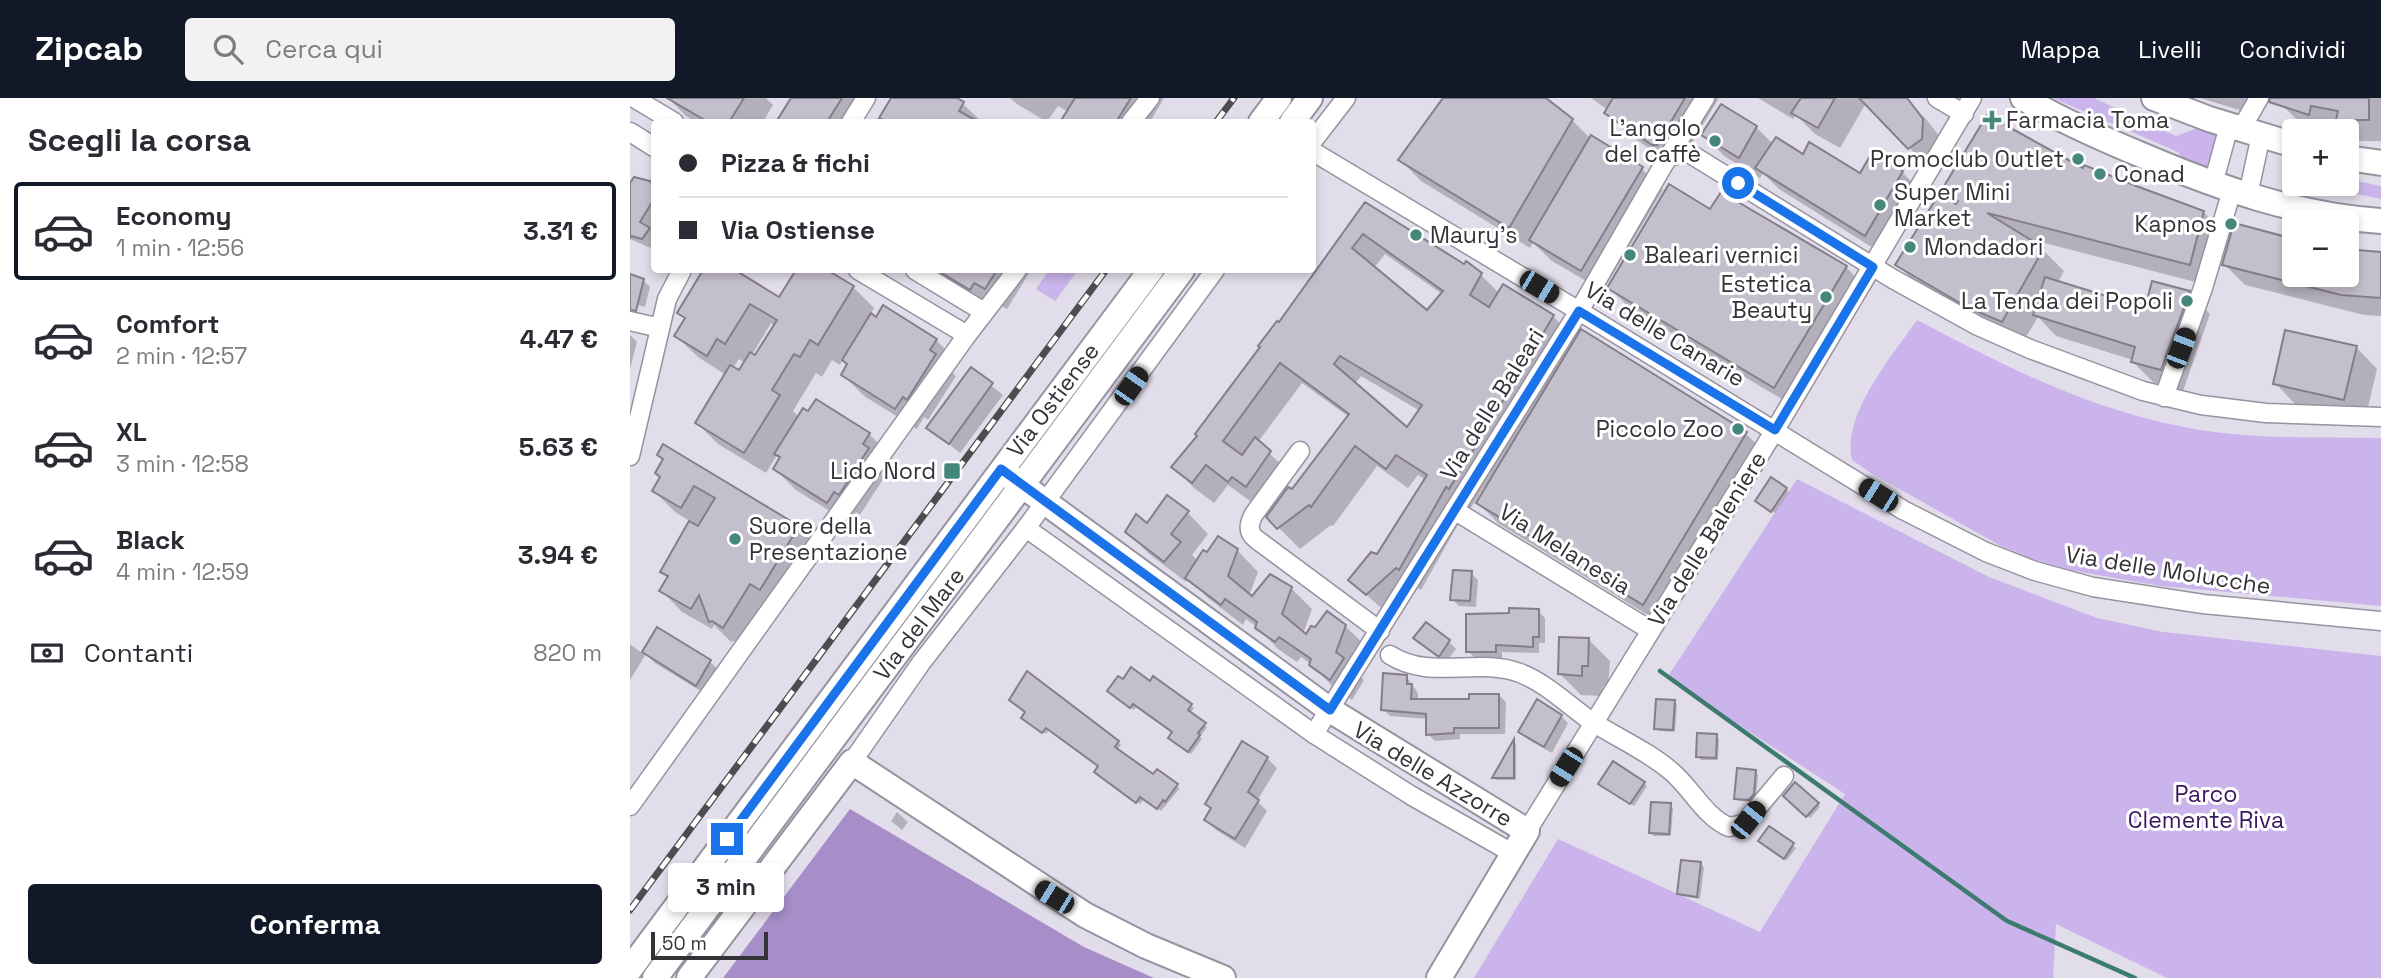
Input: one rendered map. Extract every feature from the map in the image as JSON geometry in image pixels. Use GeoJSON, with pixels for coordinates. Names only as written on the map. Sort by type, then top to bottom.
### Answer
{"type":"FeatureCollection","features":[{"type":"Feature","properties":{"kind":"street"},"geometry":{"type":"LineString","coordinates":[[634,98],[669,119]]}},
{"type":"Feature","properties":{"kind":"street"},"geometry":{"type":"LineString","coordinates":[[853,119],[866,98]]}},
{"type":"Feature","properties":{"kind":"street"},"geometry":{"type":"LineString","coordinates":[[1133,119],[1150,98]]}},
{"type":"Feature","properties":{"kind":"street"},"geometry":{"type":"LineString","coordinates":[[1255,119],[1265,98]]}},
{"type":"Feature","properties":{"kind":"street"},"geometry":{"type":"LineString","coordinates":[[1263,119],[1279,98]]}},
{"type":"Feature","properties":{"kind":"street"},"geometry":{"type":"LineString","coordinates":[[1294,119],[1310,98]]}},
{"type":"Feature","properties":{"kind":"street"},"geometry":{"type":"LineString","coordinates":[[1316,137],[1346,98]]}},
{"type":"Feature","properties":{"kind":"street","name":"Via delle Baleari"},"geometry":{"type":"LineString","coordinates":[[1314,734],[1579,311],[1705,98]]}},
{"type":"Feature","properties":{"kind":"street"},"geometry":{"type":"LineString","coordinates":[[1937,98],[1968,106]]}},
{"type":"Feature","properties":{"kind":"street"},"geometry":{"type":"LineString","coordinates":[[2023,98],[2093,134],[2231,190],[2320,213],[2381,221]]}},
{"type":"Feature","properties":{"kind":"street"},"geometry":{"type":"LineString","coordinates":[[2154,98],[2282,141]]}},
{"type":"Feature","properties":{"kind":"street"},"geometry":{"type":"LineString","coordinates":[[2164,397],[2203,288],[2231,190],[2244,130],[2259,98]]}},
{"type":"Feature","properties":{"kind":"street","name":"Via delle Baleniere"},"geometry":{"type":"LineString","coordinates":[[1439,978],[1593,722],[1775,430],[1968,106]]}},
{"type":"Feature","properties":{"kind":"street"},"geometry":{"type":"LineString","coordinates":[[2231,190],[2244,130]]}},
{"type":"Feature","properties":{"kind":"street"},"geometry":{"type":"LineString","coordinates":[[630,132],[651,145]]}},
{"type":"Feature","properties":{"kind":"street"},"geometry":{"type":"LineString","coordinates":[[1676,145],[1873,267],[1995,335],[2126,386],[2201,405],[2249,412],[2381,417]]}},
{"type":"Feature","properties":{"kind":"street","name":"Via delle Canarie"},"geometry":{"type":"LineString","coordinates":[[1316,153],[1775,430]]}},
{"type":"Feature","properties":{"kind":"street"},"geometry":{"type":"LineString","coordinates":[[2359,160],[2381,163]]}},
{"type":"Feature","properties":{"kind":"street"},"geometry":{"type":"LineString","coordinates":[[631,444],[667,299],[680,273]]}},
{"type":"Feature","properties":{"kind":"street"},"geometry":{"type":"LineString","coordinates":[[863,273],[967,335]]}},
{"type":"Feature","properties":{"kind":"street"},"geometry":{"type":"LineString","coordinates":[[920,273],[984,312]]}},
{"type":"Feature","properties":{"kind":"street"},"geometry":{"type":"LineString","coordinates":[[630,806],[967,335],[1015,273]]}},
{"type":"Feature","properties":{"kind":"street","name":"Via Ostiense"},"geometry":{"type":"LineString","coordinates":[[630,968],[1149,273]]}},
{"type":"Feature","properties":{"kind":"street","name":"Via del Mare"},"geometry":{"type":"LineString","coordinates":[[655,978],[1180,273]]}},
{"type":"Feature","properties":{"kind":"street"},"geometry":{"type":"LineString","coordinates":[[689,978],[1213,273]]}},
{"type":"Feature","properties":{"kind":"street"},"geometry":{"type":"LineString","coordinates":[[630,321],[660,328]]}},
{"type":"Feature","properties":{"kind":"street","name":"Via delle Molucche"},"geometry":{"type":"LineString","coordinates":[[1775,430],[1927,523],[1986,552],[2047,575],[2093,587],[2172,600],[2381,621]]}},
{"type":"Feature","properties":{"kind":"street"},"geometry":{"type":"LineString","coordinates":[[1300,451],[1254,513],[1250,532],[1380,631]]}},
{"type":"Feature","properties":{"kind":"street","name":"Via delle Azzorre"},"geometry":{"type":"LineString","coordinates":[[1001,469],[1330,710],[1527,831]]}},
{"type":"Feature","properties":{"kind":"street","name":"Via Melanesia"},"geometry":{"type":"LineString","coordinates":[[1454,510],[1650,630]]}},
{"type":"Feature","properties":{"kind":"street","name":"Via delle Azzorre"},"geometry":{"type":"LineString","coordinates":[[1026,527],[1314,734],[1412,796],[1514,854]]}},
{"type":"Feature","properties":{"kind":"street"},"geometry":{"type":"LineString","coordinates":[[1088,572],[1107,548]]}},
{"type":"Feature","properties":{"kind":"street"},"geometry":{"type":"LineString","coordinates":[[1390,655],[1401,662],[1421,668],[1491,667],[1520,673],[1671,771],[1716,820],[1729,827],[1744,824],[1784,776]]}},
{"type":"Feature","properties":{"kind":"street"},"geometry":{"type":"LineString","coordinates":[[852,762],[1085,915],[1146,946],[1223,978]]}},
{"type":"Feature","properties":{"kind":"green space"},"geometry":{"type":"Polygon","coordinates":[[[2053,98],[2094,98],[2176,136],[2198,128],[2214,133],[2216,137],[2207,170],[2188,167],[2178,152],[2053,98]]]}},
{"type":"Feature","properties":{"kind":"green space"},"geometry":{"type":"Polygon","coordinates":[[[2359,181],[2381,186],[2381,199],[2359,195],[2359,181]]]}},
{"type":"Feature","properties":{"kind":"green space"},"geometry":{"type":"Polygon","coordinates":[[[1047,273],[1076,273],[1055,301],[1036,289],[1047,273]]]}},
{"type":"Feature","properties":{"kind":"green space"},"geometry":{"type":"Polygon","coordinates":[[[1917,320],[2046,384],[2148,419],[2233,434],[2381,438],[2381,606],[2161,586],[2069,570],[1999,545],[1871,473],[1852,460],[1854,424],[1871,386],[1917,320]]]}},
{"type":"Feature","properties":{"kind":"green space","name":"Parco Clemente Riva"},"geometry":{"type":"Polygon","coordinates":[[[1797,479],[1989,577],[2097,618],[2163,632],[2381,656],[2381,978],[2167,978],[2056,924],[2053,978],[1474,978],[1558,839],[1760,932],[1845,794],[1667,678],[1797,479]]]}},
{"type":"Feature","properties":{"kind":"shaded area"},"geometry":{"type":"Polygon","coordinates":[[[850,809],[1084,947],[1154,978],[723,978],[850,809]]]}},
{"type":"Feature","properties":{"kind":"building"},"geometry":{"type":"Polygon","coordinates":[[[667,98],[744,98],[731,119],[703,119],[667,98]]]}},
{"type":"Feature","properties":{"kind":"building"},"geometry":{"type":"Polygon","coordinates":[[[791,98],[842,98],[829,119],[778,119],[791,98]]]}},
{"type":"Feature","properties":{"kind":"building"},"geometry":{"type":"Polygon","coordinates":[[[891,98],[957,98],[964,102],[959,111],[974,119],[881,119],[879,118],[891,98]]]}},
{"type":"Feature","properties":{"kind":"building"},"geometry":{"type":"Polygon","coordinates":[[[1075,98],[1131,98],[1118,119],[1062,119],[1075,98]]]}},
{"type":"Feature","properties":{"kind":"building"},"geometry":{"type":"Polygon","coordinates":[[[1443,98],[1546,98],[1573,119],[1509,228],[1398,160],[1443,98]]]}},
{"type":"Feature","properties":{"kind":"building"},"geometry":{"type":"Polygon","coordinates":[[[1613,98],[1685,98],[1657,145],[1652,145],[1604,113],[1613,98]]]}},
{"type":"Feature","properties":{"kind":"building"},"geometry":{"type":"Polygon","coordinates":[[[1801,98],[1835,98],[1818,128],[1791,113],[1801,98]]]}},
{"type":"Feature","properties":{"kind":"building"},"geometry":{"type":"Polygon","coordinates":[[[1859,98],[1907,98],[1923,119],[1922,139],[1908,149],[1859,98]]]}},
{"type":"Feature","properties":{"kind":"building"},"geometry":{"type":"Polygon","coordinates":[[[2270,98],[2369,98],[2369,120],[2336,119],[2338,111],[2311,106],[2309,115],[2269,102],[2270,98]]]}},
{"type":"Feature","properties":{"kind":"building"},"geometry":{"type":"Polygon","coordinates":[[[1721,104],[1757,126],[1739,158],[1701,135],[1721,104]]]}},
{"type":"Feature","properties":{"kind":"building"},"geometry":{"type":"Polygon","coordinates":[[[1987,115],[2083,168],[2084,165],[2204,211],[2190,265],[1987,213],[2044,248],[2002,322],[1967,307],[1895,265],[1939,194],[1956,204],[1958,201],[1944,186],[1987,115]]]}},
{"type":"Feature","properties":{"kind":"building"},"geometry":{"type":"Polygon","coordinates":[[[1591,135],[1643,167],[1581,271],[1529,240],[1591,135]]]}},
{"type":"Feature","properties":{"kind":"building"},"geometry":{"type":"Polygon","coordinates":[[[1776,137],[1803,154],[1809,142],[1860,173],[1873,151],[1903,171],[1865,236],[1755,168],[1776,137]]]}},
{"type":"Feature","properties":{"kind":"building"},"geometry":{"type":"Polygon","coordinates":[[[634,177],[651,182],[651,204],[640,222],[650,228],[642,239],[630,238],[630,183],[634,177]]]}},
{"type":"Feature","properties":{"kind":"building"},"geometry":{"type":"Polygon","coordinates":[[[1669,184],[1710,209],[1721,192],[1847,266],[1774,388],[1607,288],[1669,184]]]}},
{"type":"Feature","properties":{"kind":"building"},"geometry":{"type":"Polygon","coordinates":[[[1365,202],[1482,273],[1470,295],[1489,307],[1503,284],[1554,315],[1449,489],[1446,487],[1399,570],[1396,568],[1366,595],[1348,580],[1371,552],[1377,554],[1427,475],[1396,455],[1386,469],[1355,446],[1311,507],[1309,505],[1277,529],[1266,517],[1288,487],[1292,489],[1349,414],[1280,363],[1223,441],[1242,455],[1255,437],[1271,451],[1246,487],[1232,477],[1228,482],[1206,465],[1192,483],[1171,467],[1197,436],[1195,434],[1277,321],[1279,322],[1316,273],[1365,202]],[[1363,234],[1352,248],[1427,310],[1443,291],[1363,234]],[[1340,356],[1334,364],[1407,427],[1422,405],[1340,356]]]}},
{"type":"Feature","properties":{"kind":"building"},"geometry":{"type":"Polygon","coordinates":[[[2234,223],[2282,236],[2282,280],[2222,265],[2234,223]]]}},
{"type":"Feature","properties":{"kind":"building"},"geometry":{"type":"Polygon","coordinates":[[[2359,250],[2381,252],[2381,298],[2341,295],[2309,287],[2359,287],[2359,250]]]}},
{"type":"Feature","properties":{"kind":"building"},"geometry":{"type":"Polygon","coordinates":[[[701,273],[740,273],[779,297],[794,273],[832,273],[854,286],[818,345],[810,340],[800,357],[794,354],[772,390],[780,395],[744,453],[695,423],[730,365],[739,370],[750,352],[755,355],[777,320],[750,304],[725,344],[717,339],[707,356],[674,336],[685,318],[677,313],[701,273]]]}},
{"type":"Feature","properties":{"kind":"building"},"geometry":{"type":"Polygon","coordinates":[[[942,273],[995,273],[985,289],[974,283],[970,290],[942,273]]]}},
{"type":"Feature","properties":{"kind":"building"},"geometry":{"type":"Polygon","coordinates":[[[630,274],[644,279],[636,311],[630,310],[630,274]]]}},
{"type":"Feature","properties":{"kind":"building"},"geometry":{"type":"Polygon","coordinates":[[[2045,277],[2145,308],[2152,281],[2190,291],[2161,370],[2131,362],[2135,347],[2033,315],[2045,277]]]}},
{"type":"Feature","properties":{"kind":"building"},"geometry":{"type":"Polygon","coordinates":[[[883,305],[937,339],[930,350],[936,354],[907,400],[903,397],[895,409],[841,375],[847,364],[842,360],[871,313],[876,317],[883,305]]]}},
{"type":"Feature","properties":{"kind":"building"},"geometry":{"type":"Polygon","coordinates":[[[1581,329],[1747,432],[1643,605],[1476,503],[1581,329]]]}},
{"type":"Feature","properties":{"kind":"building"},"geometry":{"type":"Polygon","coordinates":[[[2285,330],[2357,346],[2344,400],[2273,384],[2285,330]]]}},
{"type":"Feature","properties":{"kind":"building"},"geometry":{"type":"Polygon","coordinates":[[[971,367],[993,383],[949,444],[926,428],[971,367]]]}},
{"type":"Feature","properties":{"kind":"building"},"geometry":{"type":"Polygon","coordinates":[[[816,399],[870,433],[863,444],[869,448],[839,495],[834,492],[827,503],[773,469],[780,457],[774,454],[803,408],[808,411],[816,399]]]}},
{"type":"Feature","properties":{"kind":"building","name":"Suore della Presentazione"},"geometry":{"type":"Polygon","coordinates":[[[663,444],[799,526],[760,590],[750,584],[723,628],[712,621],[709,622],[699,595],[691,609],[659,591],[668,576],[660,572],[689,521],[698,526],[715,498],[694,486],[681,508],[652,491],[660,477],[655,473],[663,459],[657,455],[663,444]]]}},
{"type":"Feature","properties":{"kind":"building"},"geometry":{"type":"Polygon","coordinates":[[[1771,477],[1787,488],[1771,512],[1755,501],[1771,477]]]}},
{"type":"Feature","properties":{"kind":"building"},"geometry":{"type":"Polygon","coordinates":[[[1167,495],[1189,511],[1171,534],[1181,542],[1164,562],[1125,532],[1136,514],[1147,523],[1167,495]]]}},
{"type":"Feature","properties":{"kind":"building"},"geometry":{"type":"Polygon","coordinates":[[[1218,536],[1238,549],[1228,576],[1252,596],[1270,574],[1292,587],[1282,614],[1306,634],[1327,611],[1346,625],[1336,652],[1344,658],[1330,680],[1309,665],[1311,659],[1279,637],[1275,642],[1255,628],[1257,622],[1225,599],[1221,605],[1185,578],[1203,550],[1207,552],[1218,536]]]}},
{"type":"Feature","properties":{"kind":"building"},"geometry":{"type":"Polygon","coordinates":[[[1453,570],[1472,571],[1470,601],[1450,600],[1453,570]]]}},
{"type":"Feature","properties":{"kind":"building"},"geometry":{"type":"Polygon","coordinates":[[[1509,608],[1539,609],[1539,637],[1533,637],[1533,647],[1496,645],[1496,652],[1466,652],[1466,614],[1509,613],[1509,608]]]}},
{"type":"Feature","properties":{"kind":"building"},"geometry":{"type":"Polygon","coordinates":[[[1426,622],[1450,640],[1439,657],[1413,638],[1426,622]]]}},
{"type":"Feature","properties":{"kind":"building"},"geometry":{"type":"Polygon","coordinates":[[[657,627],[711,660],[696,686],[642,652],[657,627]]]}},
{"type":"Feature","properties":{"kind":"building"},"geometry":{"type":"Polygon","coordinates":[[[1559,637],[1589,638],[1588,666],[1582,666],[1582,676],[1558,674],[1559,637]]]}},
{"type":"Feature","properties":{"kind":"building"},"geometry":{"type":"Polygon","coordinates":[[[1131,667],[1150,681],[1153,676],[1192,704],[1188,710],[1206,723],[1188,752],[1168,738],[1172,732],[1133,704],[1130,708],[1107,691],[1118,676],[1123,679],[1131,667]]]}},
{"type":"Feature","properties":{"kind":"building"},"geometry":{"type":"Polygon","coordinates":[[[1027,671],[1119,741],[1115,747],[1153,774],[1157,769],[1178,784],[1165,802],[1163,800],[1157,809],[1140,797],[1136,803],[1094,772],[1098,766],[1046,728],[1042,733],[1021,718],[1025,712],[1009,700],[1027,671]]]}},
{"type":"Feature","properties":{"kind":"building"},"geometry":{"type":"Polygon","coordinates":[[[1383,673],[1407,675],[1407,684],[1412,684],[1411,699],[1469,699],[1469,694],[1499,694],[1499,728],[1454,728],[1454,733],[1426,735],[1426,714],[1381,710],[1383,673]]]}},
{"type":"Feature","properties":{"kind":"building"},"geometry":{"type":"Polygon","coordinates":[[[1537,699],[1562,715],[1544,747],[1518,732],[1537,699]]]}},
{"type":"Feature","properties":{"kind":"building"},"geometry":{"type":"Polygon","coordinates":[[[1656,699],[1675,700],[1673,730],[1654,729],[1656,699]]]}},
{"type":"Feature","properties":{"kind":"building"},"geometry":{"type":"Polygon","coordinates":[[[1697,733],[1717,734],[1716,758],[1696,757],[1697,733]]]}},
{"type":"Feature","properties":{"kind":"building"},"geometry":{"type":"Polygon","coordinates":[[[1514,739],[1514,778],[1492,778],[1514,739]]]}},
{"type":"Feature","properties":{"kind":"building"},"geometry":{"type":"Polygon","coordinates":[[[1242,741],[1268,757],[1248,792],[1259,800],[1235,839],[1204,820],[1211,808],[1205,804],[1242,741]]]}},
{"type":"Feature","properties":{"kind":"building"},"geometry":{"type":"Polygon","coordinates":[[[1613,761],[1645,782],[1630,804],[1598,784],[1613,761]]]}},
{"type":"Feature","properties":{"kind":"building"},"geometry":{"type":"Polygon","coordinates":[[[1737,768],[1756,770],[1754,794],[1749,800],[1734,799],[1737,768]]]}},
{"type":"Feature","properties":{"kind":"building"},"geometry":{"type":"Polygon","coordinates":[[[1795,782],[1819,803],[1806,817],[1783,796],[1795,782]]]}},
{"type":"Feature","properties":{"kind":"building"},"geometry":{"type":"Polygon","coordinates":[[[1651,802],[1671,803],[1669,834],[1649,833],[1651,802]]]}},
{"type":"Feature","properties":{"kind":"building"},"geometry":{"type":"Polygon","coordinates":[[[1769,826],[1794,843],[1784,859],[1758,841],[1769,826]]]}},
{"type":"Feature","properties":{"kind":"building"},"geometry":{"type":"Polygon","coordinates":[[[1681,860],[1701,862],[1697,897],[1677,894],[1681,860]]]}},
{"type":"Feature","properties":{"kind":"waterway"},"geometry":{"type":"LineString","coordinates":[[1660,671],[2007,921],[2135,978]]}},
{"type":"Feature","properties":{"kind":"railway"},"geometry":{"type":"LineString","coordinates":[[1218,119],[1234,98]]}},
{"type":"Feature","properties":{"kind":"railway"},"geometry":{"type":"LineString","coordinates":[[630,910],[1104,273]]}},
{"type":"Feature","properties":{"kind":"place","name":"Farmacia Toma"},"geometry":{"type":"Point","coordinates":[1992,120]}},
{"type":"Feature","properties":{"kind":"place","name":"L'angolo del caffè"},"geometry":{"type":"Point","coordinates":[1715,141]}},
{"type":"Feature","properties":{"kind":"place","name":"Promoclub Outlet"},"geometry":{"type":"Point","coordinates":[2078,159]}},
{"type":"Feature","properties":{"kind":"place","name":"Conad"},"geometry":{"type":"Point","coordinates":[2100,174]}},
{"type":"Feature","properties":{"kind":"place","name":"Super Mini Market"},"geometry":{"type":"Point","coordinates":[1880,205]}},
{"type":"Feature","properties":{"kind":"place","name":"Kapnos"},"geometry":{"type":"Point","coordinates":[2231,224]}},
{"type":"Feature","properties":{"kind":"place","name":"Maury's"},"geometry":{"type":"Point","coordinates":[1416,235]}},
{"type":"Feature","properties":{"kind":"place","name":"Mondadori"},"geometry":{"type":"Point","coordinates":[1910,247]}},
{"type":"Feature","properties":{"kind":"place","name":"Baleari vernici"},"geometry":{"type":"Point","coordinates":[1630,255]}},
{"type":"Feature","properties":{"kind":"place","name":"Estetica Beauty"},"geometry":{"type":"Point","coordinates":[1826,297]}},
{"type":"Feature","properties":{"kind":"place","name":"La Tenda dei Popoli"},"geometry":{"type":"Point","coordinates":[2187,301]}},
{"type":"Feature","properties":{"kind":"place","name":"Piccolo Zoo"},"geometry":{"type":"Point","coordinates":[1738,429]}},
{"type":"Feature","properties":{"kind":"place","name":"Lido Nord"},"geometry":{"type":"Point","coordinates":[952,471]}},
{"type":"Feature","properties":{"kind":"place","name":"Suore della Presentazione"},"geometry":{"type":"Point","coordinates":[735,539]}},
{"type":"Feature","properties":{"kind":"route"},"geometry":{"type":"LineString","coordinates":[[727,839],[1001,469],[1330,710],[1579,311],[1775,430],[1873,267],[1738,183]]}}]}
